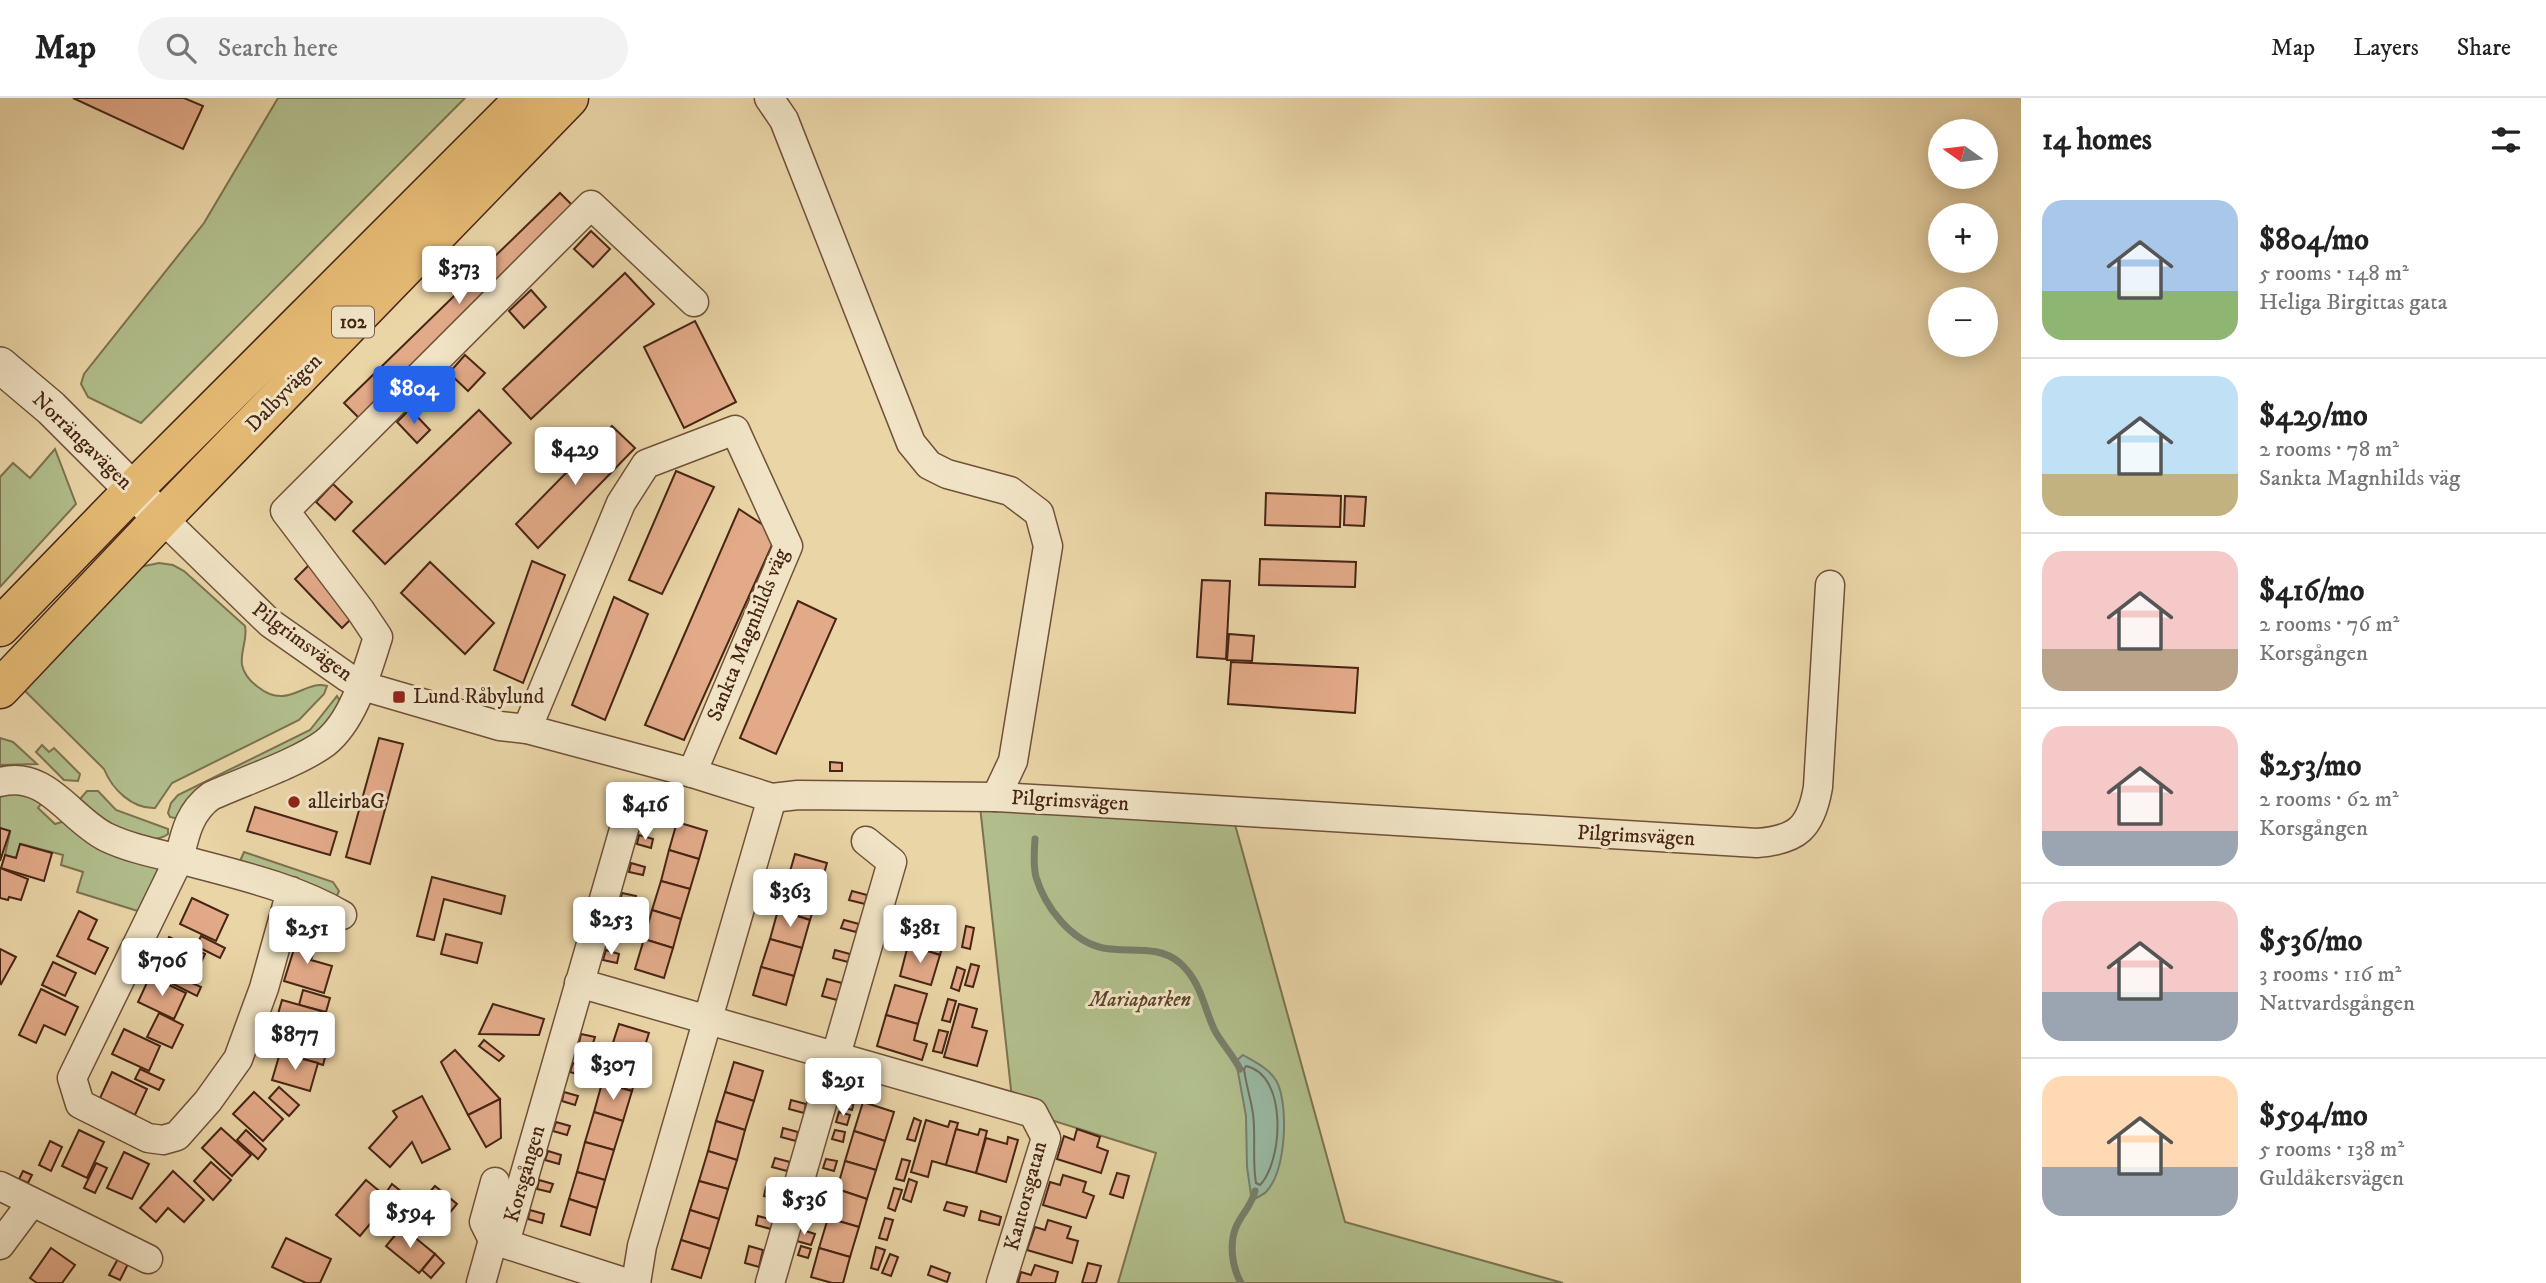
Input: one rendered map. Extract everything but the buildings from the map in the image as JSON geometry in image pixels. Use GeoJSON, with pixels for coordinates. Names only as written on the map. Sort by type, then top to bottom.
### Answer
{"type":"FeatureCollection","features":[{"type":"Feature","properties":{"kind":"main road","name":"Dalbyvägen"},"geometry":{"type":"LineString","coordinates":[[0,627],[133,490],[525,98]]}},
{"type":"Feature","properties":{"kind":"main road","name":"Dalbyvägen"},"geometry":{"type":"LineString","coordinates":[[0,689],[569,98]]}},
{"type":"Feature","properties":{"kind":"street"},"geometry":{"type":"LineString","coordinates":[[769,98],[784,120],[911,443],[929,466],[947,474],[1010,491],[1038,513],[1048,546],[1013,761],[996,797]]}},
{"type":"Feature","properties":{"kind":"street"},"geometry":{"type":"LineString","coordinates":[[291,891],[264,988],[244,1047],[234,1066],[208,1101],[177,1136],[163,1140],[148,1138],[80,1104],[72,1078],[179,859],[186,827],[201,803],[307,753],[326,741],[339,726],[363,686],[378,637],[285,511],[591,205],[694,302]]}},
{"type":"Feature","properties":{"kind":"street","name":"Norrängavägen"},"geometry":{"type":"LineString","coordinates":[[0,365],[51,408],[162,518]]}},
{"type":"Feature","properties":{"kind":"street","name":"Sankta Magnhilds väg"},"geometry":{"type":"LineString","coordinates":[[527,729],[621,503],[646,464],[735,430],[788,546],[692,773]]}},
{"type":"Feature","properties":{"kind":"street","name":"Pilgrimsvägen"},"geometry":{"type":"LineString","coordinates":[[162,518],[270,623],[331,667],[363,686],[500,726],[527,729],[692,773],[772,798],[798,795],[996,797],[1757,843],[1790,838],[1800,830],[1815,807],[1830,585]]}},
{"type":"Feature","properties":{"kind":"street"},"geometry":{"type":"LineString","coordinates":[[0,782],[23,780],[39,785],[104,835],[124,844],[291,891],[316,900],[342,915]]}},
{"type":"Feature","properties":{"kind":"street","name":"Korsgången"},"geometry":{"type":"LineString","coordinates":[[481,1283],[499,1242],[633,798]]}},
{"type":"Feature","properties":{"kind":"street"},"geometry":{"type":"LineString","coordinates":[[636,1283],[642,1246],[772,798]]}},
{"type":"Feature","properties":{"kind":"street"},"geometry":{"type":"LineString","coordinates":[[770,1283],[892,862],[866,841]]}},
{"type":"Feature","properties":{"kind":"street"},"geometry":{"type":"LineString","coordinates":[[579,984],[707,1020]]}},
{"type":"Feature","properties":{"kind":"street","name":"Kantorsgatan"},"geometry":{"type":"LineString","coordinates":[[707,1020],[1033,1113],[1046,1138],[1001,1283]]}},
{"type":"Feature","properties":{"kind":"street"},"geometry":{"type":"LineString","coordinates":[[495,1182],[484,1222],[499,1242],[627,1283]]}},
{"type":"Feature","properties":{"kind":"street"},"geometry":{"type":"LineString","coordinates":[[0,1186],[134,1256]]}},
{"type":"Feature","properties":{"kind":"street"},"geometry":{"type":"LineString","coordinates":[[0,1245],[32,1202]]}},
{"type":"Feature","properties":{"kind":"green space"},"geometry":{"type":"Polygon","coordinates":[[[278,98],[465,98],[141,423],[88,397],[81,384],[84,374],[204,223],[278,98]]]}},
{"type":"Feature","properties":{"kind":"green space"},"geometry":{"type":"Polygon","coordinates":[[[55,449],[76,504],[0,587],[0,477],[13,463],[30,478],[55,449]]]}},
{"type":"Feature","properties":{"kind":"green space"},"geometry":{"type":"Polygon","coordinates":[[[159,563],[173,565],[184,571],[245,626],[242,665],[248,678],[258,687],[278,696],[319,685],[327,686],[324,694],[299,720],[172,783],[155,808],[138,805],[124,796],[112,784],[104,769],[24,690],[140,567],[159,563]]]}},
{"type":"Feature","properties":{"kind":"green space"},"geometry":{"type":"Polygon","coordinates":[[[337,696],[340,701],[332,723],[179,819],[170,817],[168,813],[171,803],[178,795],[310,730],[337,696]]]}},
{"type":"Feature","properties":{"kind":"green space"},"geometry":{"type":"Polygon","coordinates":[[[0,738],[13,742],[37,764],[0,765],[0,738]]]}},
{"type":"Feature","properties":{"kind":"green space"},"geometry":{"type":"Polygon","coordinates":[[[42,745],[49,752],[54,748],[80,774],[78,781],[64,780],[36,752],[42,745]]]}},
{"type":"Feature","properties":{"kind":"green space"},"geometry":{"type":"Polygon","coordinates":[[[7,790],[45,799],[38,808],[55,824],[68,820],[159,861],[159,874],[141,912],[77,892],[83,872],[61,865],[63,855],[21,844],[16,858],[5,855],[10,832],[0,828],[0,793],[7,790]]]}},
{"type":"Feature","properties":{"kind":"green space"},"geometry":{"type":"Polygon","coordinates":[[[87,791],[98,791],[116,810],[168,829],[168,834],[159,838],[147,838],[110,824],[79,804],[87,791]]]}},
{"type":"Feature","properties":{"kind":"green space","name":"Mariaparken"},"geometry":{"type":"Polygon","coordinates":[[[979,797],[1234,821],[1345,1222],[1563,1283],[1118,1283],[1156,1153],[1013,1108],[979,797]]]}},
{"type":"Feature","properties":{"kind":"green space"},"geometry":{"type":"Polygon","coordinates":[[[244,852],[333,882],[339,891],[336,898],[240,861],[244,852]]]}},
{"type":"Feature","properties":{"kind":"water"},"geometry":{"type":"Polygon","coordinates":[[[1243,1055],[1274,1077],[1281,1093],[1284,1122],[1281,1155],[1273,1182],[1266,1192],[1252,1202],[1247,1167],[1246,1116],[1236,1061],[1243,1055]]]}},
{"type":"Feature","properties":{"kind":"waterway"},"geometry":{"type":"LineString","coordinates":[[1035,839],[1036,877],[1046,900],[1061,921],[1091,944],[1103,948],[1153,951],[1180,963],[1193,978],[1214,1029],[1240,1069]]}},
{"type":"Feature","properties":{"kind":"waterway"},"geometry":{"type":"LineString","coordinates":[[1241,1283],[1234,1263],[1233,1241],[1236,1227],[1255,1191]]}},
{"type":"Feature","properties":{"kind":"place","name":"Lund Råbylund"},"geometry":{"type":"Point","coordinates":[399,697]}},
{"type":"Feature","properties":{"kind":"place","name":"alleirbaG"},"geometry":{"type":"Point","coordinates":[294,802]}}]}
